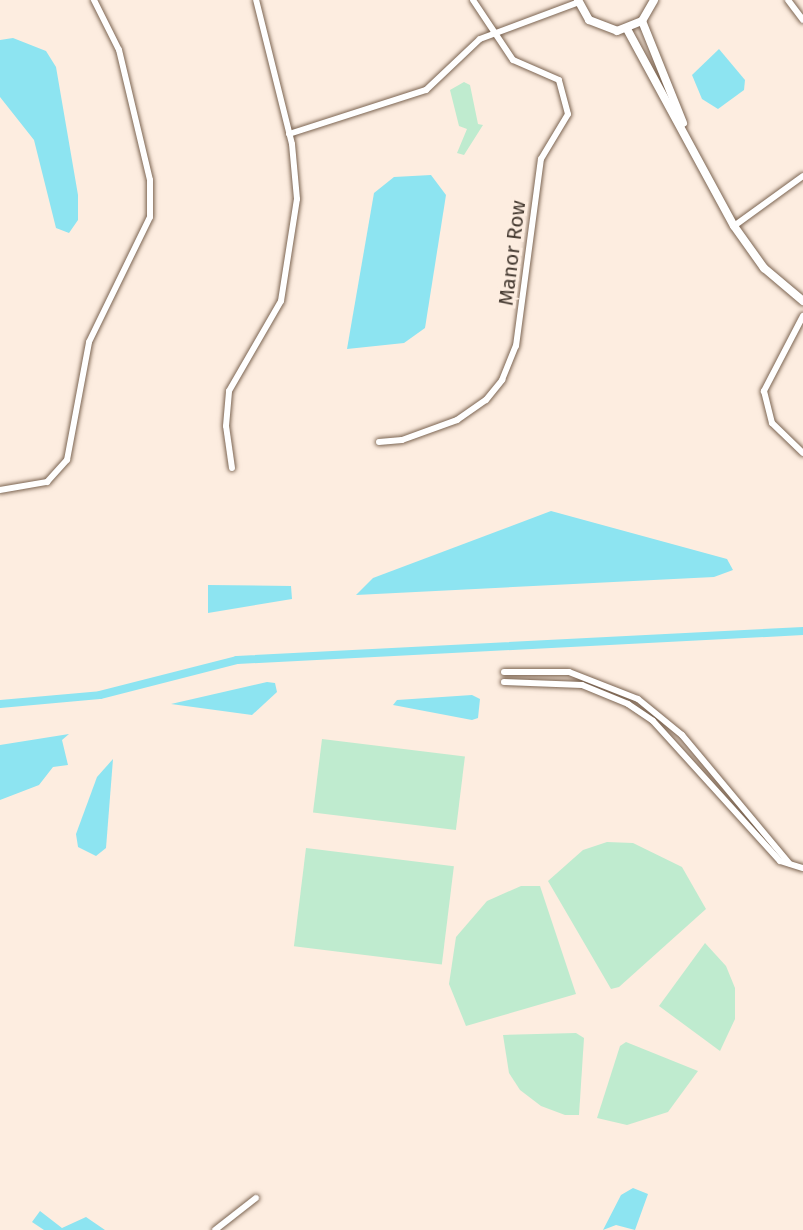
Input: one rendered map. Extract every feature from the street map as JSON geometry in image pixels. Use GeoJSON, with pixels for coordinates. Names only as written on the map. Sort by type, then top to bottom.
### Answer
{"type":"FeatureCollection","features":[{"type":"Feature","properties":{"kind":"street"},"geometry":{"type":"LineString","coordinates":[[0,490],[47,482],[67,460],[89,342],[150,217],[150,180],[119,50],[94,0]]}},
{"type":"Feature","properties":{"kind":"street"},"geometry":{"type":"LineString","coordinates":[[232,468],[226,419],[230,386],[274,317],[286,284],[297,199],[289,134],[256,0]]}},
{"type":"Feature","properties":{"kind":"street","name":"Manor Row"},"geometry":{"type":"LineString","coordinates":[[378,442],[421,435],[474,410],[499,384],[515,351],[541,159],[564,123],[569,105],[559,80],[545,70],[516,62],[473,0]]}},
{"type":"Feature","properties":{"kind":"street"},"geometry":{"type":"LineString","coordinates":[[289,134],[426,90],[449,73],[472,44],[494,32],[579,1],[597,26],[627,29],[642,21],[654,0]]}},
{"type":"Feature","properties":{"kind":"street"},"geometry":{"type":"LineString","coordinates":[[788,0],[803,20]]}},
{"type":"Feature","properties":{"kind":"street"},"geometry":{"type":"LineString","coordinates":[[642,21],[684,127]]}},
{"type":"Feature","properties":{"kind":"street"},"geometry":{"type":"LineString","coordinates":[[627,29],[684,127],[734,226],[771,274],[803,301]]}},
{"type":"Feature","properties":{"kind":"street"},"geometry":{"type":"LineString","coordinates":[[734,226],[803,176]]}},
{"type":"Feature","properties":{"kind":"street"},"geometry":{"type":"LineString","coordinates":[[803,316],[764,391],[772,423],[803,453]]}},
{"type":"Feature","properties":{"kind":"street"},"geometry":{"type":"LineString","coordinates":[[504,672],[569,672],[638,699],[682,735],[789,863]]}},
{"type":"Feature","properties":{"kind":"street"},"geometry":{"type":"LineString","coordinates":[[504,682],[582,685],[628,704],[653,721],[780,861],[803,868]]}},
{"type":"Feature","properties":{"kind":"street"},"geometry":{"type":"LineString","coordinates":[[215,1230],[256,1198]]}},
{"type":"Feature","properties":{"kind":"green space"},"geometry":{"type":"Polygon","coordinates":[[[464,82],[470,85],[478,124],[483,125],[464,155],[457,153],[467,129],[459,126],[450,90],[464,82]]]}},
{"type":"Feature","properties":{"kind":"green space"},"geometry":{"type":"Polygon","coordinates":[[[322,739],[465,757],[456,830],[313,812],[322,739]]]}},
{"type":"Feature","properties":{"kind":"green space"},"geometry":{"type":"Polygon","coordinates":[[[607,842],[633,843],[682,867],[706,909],[619,987],[611,989],[548,881],[583,850],[607,842]]]}},
{"type":"Feature","properties":{"kind":"green space"},"geometry":{"type":"Polygon","coordinates":[[[306,848],[454,866],[442,964],[294,946],[306,848]]]}},
{"type":"Feature","properties":{"kind":"green space"},"geometry":{"type":"Polygon","coordinates":[[[521,886],[540,886],[576,994],[466,1026],[449,984],[456,937],[487,901],[521,886]]]}},
{"type":"Feature","properties":{"kind":"green space"},"geometry":{"type":"Polygon","coordinates":[[[705,943],[726,966],[735,988],[735,1019],[720,1051],[659,1006],[705,943]]]}},
{"type":"Feature","properties":{"kind":"green space"},"geometry":{"type":"Polygon","coordinates":[[[576,1033],[584,1038],[579,1115],[565,1115],[541,1106],[520,1090],[509,1073],[503,1035],[576,1033]]]}},
{"type":"Feature","properties":{"kind":"green space"},"geometry":{"type":"Polygon","coordinates":[[[626,1042],[698,1071],[668,1112],[627,1125],[597,1118],[620,1046],[626,1042]]]}},
{"type":"Feature","properties":{"kind":"water"},"geometry":{"type":"Polygon","coordinates":[[[13,38],[46,51],[56,67],[78,195],[78,220],[69,233],[56,228],[34,140],[0,97],[0,40],[13,38]]]}},
{"type":"Feature","properties":{"kind":"water"},"geometry":{"type":"Polygon","coordinates":[[[719,49],[745,80],[744,90],[718,109],[702,99],[692,75],[719,49]]]}},
{"type":"Feature","properties":{"kind":"water"},"geometry":{"type":"Polygon","coordinates":[[[431,175],[446,195],[425,328],[404,343],[347,349],[374,193],[394,177],[431,175]]]}},
{"type":"Feature","properties":{"kind":"water"},"geometry":{"type":"Polygon","coordinates":[[[551,511],[727,559],[733,570],[714,577],[356,595],[373,578],[551,511]]]}},
{"type":"Feature","properties":{"kind":"water"},"geometry":{"type":"Polygon","coordinates":[[[208,585],[291,586],[292,599],[208,613],[208,585]]]}},
{"type":"Feature","properties":{"kind":"water"},"geometry":{"type":"Polygon","coordinates":[[[267,682],[275,683],[277,692],[252,715],[171,704],[267,682]]]}},
{"type":"Feature","properties":{"kind":"water"},"geometry":{"type":"Polygon","coordinates":[[[472,695],[480,699],[478,718],[472,720],[393,705],[397,700],[472,695]]]}},
{"type":"Feature","properties":{"kind":"water"},"geometry":{"type":"Polygon","coordinates":[[[69,734],[62,740],[68,765],[53,767],[39,785],[0,800],[0,745],[69,734]]]}},
{"type":"Feature","properties":{"kind":"water"},"geometry":{"type":"Polygon","coordinates":[[[113,759],[106,848],[96,856],[78,847],[76,834],[97,777],[113,759]]]}},
{"type":"Feature","properties":{"kind":"water"},"geometry":{"type":"Polygon","coordinates":[[[633,1188],[648,1194],[635,1230],[616,1225],[603,1230],[621,1195],[633,1188]]]}},
{"type":"Feature","properties":{"kind":"water"},"geometry":{"type":"Polygon","coordinates":[[[40,1211],[62,1228],[86,1217],[105,1230],[44,1230],[32,1222],[40,1211]]]}},
{"type":"Feature","properties":{"kind":"waterway"},"geometry":{"type":"LineString","coordinates":[[0,704],[100,695],[237,660],[803,631]]}}]}
